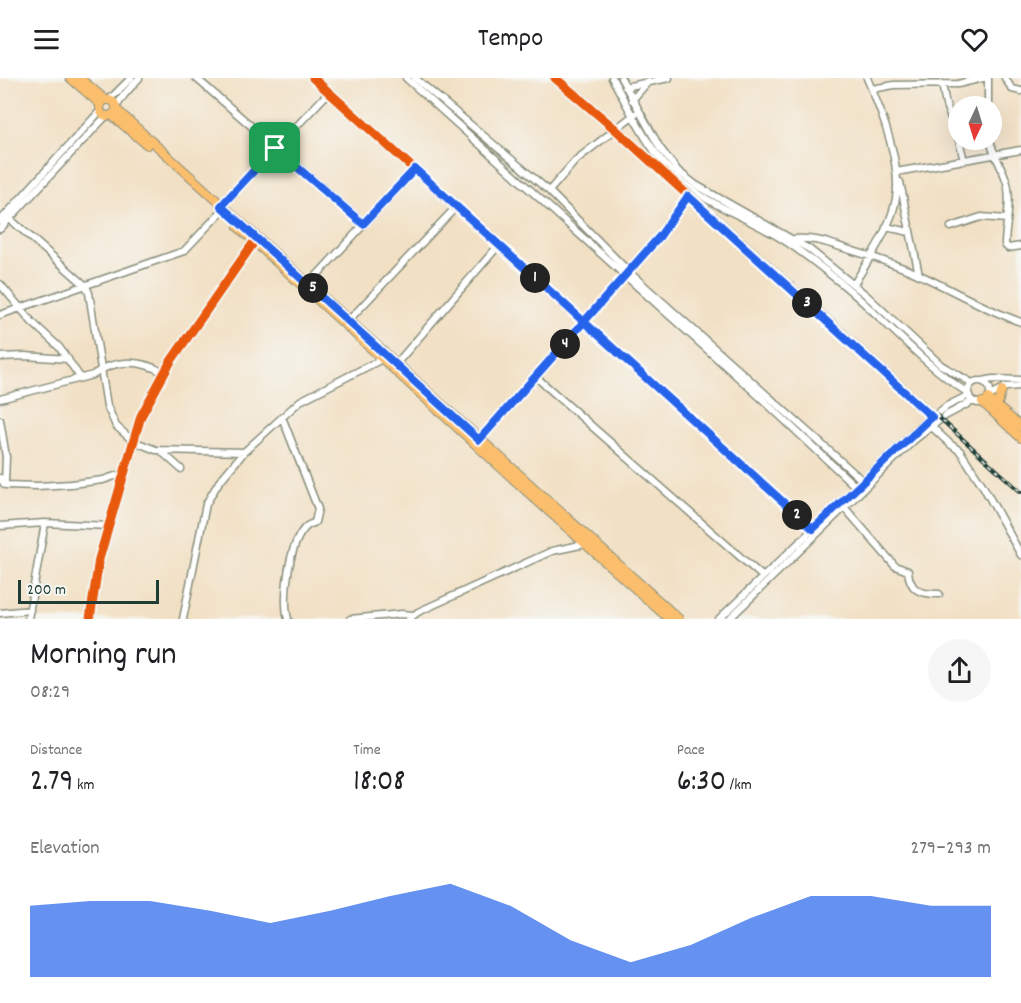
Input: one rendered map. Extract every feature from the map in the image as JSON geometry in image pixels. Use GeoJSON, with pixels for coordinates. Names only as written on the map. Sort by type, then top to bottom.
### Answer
{"type":"FeatureCollection","features":[{"type":"Feature","properties":{"kind":"main road"},"geometry":{"type":"LineString","coordinates":[[70,78],[109,108]]}},
{"type":"Feature","properties":{"kind":"main road"},"geometry":{"type":"LineString","coordinates":[[80,78],[131,130],[309,284],[678,619]]}},
{"type":"Feature","properties":{"kind":"main road"},"geometry":{"type":"LineString","coordinates":[[221,209],[254,242],[669,619]]}},
{"type":"Feature","properties":{"kind":"main road"},"geometry":{"type":"LineString","coordinates":[[997,407],[1002,390]]}},
{"type":"Feature","properties":{"kind":"main road"},"geometry":{"type":"LineString","coordinates":[[978,397],[997,407],[1021,427]]}},
{"type":"Feature","properties":{"kind":"main road"},"geometry":{"type":"LineString","coordinates":[[978,397],[1021,438]]}},
{"type":"Feature","properties":{"kind":"street"},"geometry":{"type":"LineString","coordinates":[[0,229],[109,108],[131,78]]}},
{"type":"Feature","properties":{"kind":"street"},"geometry":{"type":"LineString","coordinates":[[0,221],[139,78]]}},
{"type":"Feature","properties":{"kind":"street"},"geometry":{"type":"LineString","coordinates":[[196,78],[363,224]]}},
{"type":"Feature","properties":{"kind":"street"},"geometry":{"type":"LineString","coordinates":[[313,78],[813,529]]}},
{"type":"Feature","properties":{"kind":"street"},"geometry":{"type":"LineString","coordinates":[[406,78],[863,481]]}},
{"type":"Feature","properties":{"kind":"street"},"geometry":{"type":"LineString","coordinates":[[415,78],[549,191],[627,274],[856,487]]}},
{"type":"Feature","properties":{"kind":"street"},"geometry":{"type":"LineString","coordinates":[[555,78],[692,190],[782,238],[797,249],[852,292],[940,372],[978,397]]}},
{"type":"Feature","properties":{"kind":"street"},"geometry":{"type":"LineString","coordinates":[[612,78],[632,116],[657,155],[676,177],[932,417]]}},
{"type":"Feature","properties":{"kind":"street"},"geometry":{"type":"LineString","coordinates":[[621,78],[667,159],[692,190],[795,239],[854,284],[941,365],[972,383],[978,397]]}},
{"type":"Feature","properties":{"kind":"street"},"geometry":{"type":"LineString","coordinates":[[619,90],[627,86],[669,78]]}},
{"type":"Feature","properties":{"kind":"street"},"geometry":{"type":"LineString","coordinates":[[867,78],[888,133],[919,275]]}},
{"type":"Feature","properties":{"kind":"street"},"geometry":{"type":"LineString","coordinates":[[872,89],[894,85],[958,84],[983,78]]}},
{"type":"Feature","properties":{"kind":"street"},"geometry":{"type":"LineString","coordinates":[[988,78],[988,96]]}},
{"type":"Feature","properties":{"kind":"street"},"geometry":{"type":"LineString","coordinates":[[1005,78],[1012,89],[1021,91]]}},
{"type":"Feature","properties":{"kind":"street"},"geometry":{"type":"LineString","coordinates":[[626,103],[634,98],[647,82]]}},
{"type":"Feature","properties":{"kind":"street"},"geometry":{"type":"LineString","coordinates":[[942,84],[948,110]]}},
{"type":"Feature","properties":{"kind":"street"},"geometry":{"type":"LineString","coordinates":[[0,315],[184,251],[275,148],[329,92]]}},
{"type":"Feature","properties":{"kind":"street"},"geometry":{"type":"LineString","coordinates":[[549,191],[576,160],[640,111]]}},
{"type":"Feature","properties":{"kind":"street"},"geometry":{"type":"LineString","coordinates":[[962,150],[964,161]]}},
{"type":"Feature","properties":{"kind":"street"},"geometry":{"type":"LineString","coordinates":[[993,150],[1009,189],[1006,247],[1021,246]]}},
{"type":"Feature","properties":{"kind":"street"},"geometry":{"type":"LineString","coordinates":[[897,172],[1021,150]]}},
{"type":"Feature","properties":{"kind":"street"},"geometry":{"type":"LineString","coordinates":[[309,284],[415,169]]}},
{"type":"Feature","properties":{"kind":"street"},"geometry":{"type":"LineString","coordinates":[[854,284],[886,227],[896,200],[897,172]]}},
{"type":"Feature","properties":{"kind":"street"},"geometry":{"type":"LineString","coordinates":[[479,440],[660,236],[692,190]]}},
{"type":"Feature","properties":{"kind":"street"},"geometry":{"type":"LineString","coordinates":[[349,320],[456,207]]}},
{"type":"Feature","properties":{"kind":"street"},"geometry":{"type":"LineString","coordinates":[[951,227],[981,217],[1006,219]]}},
{"type":"Feature","properties":{"kind":"street"},"geometry":{"type":"LineString","coordinates":[[10,219],[86,286],[107,406],[116,426],[133,441],[166,454],[181,469]]}},
{"type":"Feature","properties":{"kind":"street"},"geometry":{"type":"LineString","coordinates":[[886,227],[910,232]]}},
{"type":"Feature","properties":{"kind":"street"},"geometry":{"type":"LineString","coordinates":[[795,239],[819,240],[871,256],[919,275],[986,308],[1021,322]]}},
{"type":"Feature","properties":{"kind":"street"},"geometry":{"type":"LineString","coordinates":[[90,619],[96,571],[144,409],[164,373],[254,242]]}},
{"type":"Feature","properties":{"kind":"street"},"geometry":{"type":"LineString","coordinates":[[396,364],[499,245]]}},
{"type":"Feature","properties":{"kind":"street"},"geometry":{"type":"LineString","coordinates":[[0,284],[32,322],[59,347],[81,377]]}},
{"type":"Feature","properties":{"kind":"street"},"geometry":{"type":"LineString","coordinates":[[0,357],[68,359]]}},
{"type":"Feature","properties":{"kind":"street"},"geometry":{"type":"LineString","coordinates":[[183,619],[206,504],[219,482],[244,452],[300,401],[382,359]]}},
{"type":"Feature","properties":{"kind":"street"},"geometry":{"type":"LineString","coordinates":[[0,399],[93,375],[102,368],[142,362],[164,373]]}},
{"type":"Feature","properties":{"kind":"street"},"geometry":{"type":"LineString","coordinates":[[536,377],[762,576]]}},
{"type":"Feature","properties":{"kind":"street"},"geometry":{"type":"LineString","coordinates":[[972,383],[993,379],[1021,380]]}},
{"type":"Feature","properties":{"kind":"street"},"geometry":{"type":"LineString","coordinates":[[729,619],[931,426],[978,397],[989,387],[983,381]]}},
{"type":"Feature","properties":{"kind":"street"},"geometry":{"type":"LineString","coordinates":[[719,619],[932,417],[947,406],[1012,386],[1021,386]]}},
{"type":"Feature","properties":{"kind":"street"},"geometry":{"type":"LineString","coordinates":[[282,417],[318,510],[315,522],[305,528],[293,553],[284,593],[288,619]]}},
{"type":"Feature","properties":{"kind":"street"},"geometry":{"type":"LineString","coordinates":[[0,420],[6,457],[5,485]]}},
{"type":"Feature","properties":{"kind":"street"},"geometry":{"type":"LineString","coordinates":[[931,426],[960,451],[983,486],[1021,555]]}},
{"type":"Feature","properties":{"kind":"street"},"geometry":{"type":"LineString","coordinates":[[156,450],[244,452]]}},
{"type":"Feature","properties":{"kind":"street"},"geometry":{"type":"LineString","coordinates":[[5,485],[71,484],[103,480],[124,472]]}},
{"type":"Feature","properties":{"kind":"street"},"geometry":{"type":"LineString","coordinates":[[0,478],[5,485]]}},
{"type":"Feature","properties":{"kind":"street"},"geometry":{"type":"LineString","coordinates":[[844,508],[895,566],[908,571],[909,581],[917,591],[939,594]]}},
{"type":"Feature","properties":{"kind":"street"},"geometry":{"type":"LineString","coordinates":[[0,526],[45,523],[109,526]]}},
{"type":"Feature","properties":{"kind":"street"},"geometry":{"type":"LineString","coordinates":[[28,619],[45,523]]}},
{"type":"Feature","properties":{"kind":"street"},"geometry":{"type":"LineString","coordinates":[[350,619],[402,614],[411,617],[552,551],[585,544]]}},
{"type":"Feature","properties":{"kind":"street"},"geometry":{"type":"LineString","coordinates":[[0,612],[30,610]]}},
{"type":"Feature","properties":{"kind":"railway"},"geometry":{"type":"LineString","coordinates":[[561,78],[691,192],[1021,492]]}},
{"type":"Feature","properties":{"kind":"cycle path"},"geometry":{"type":"LineString","coordinates":[[313,78],[813,529]]}},
{"type":"Feature","properties":{"kind":"cycle path"},"geometry":{"type":"LineString","coordinates":[[555,78],[615,129],[932,417]]}},
{"type":"Feature","properties":{"kind":"cycle path"},"geometry":{"type":"LineString","coordinates":[[90,619],[99,559],[141,416],[171,361],[254,242]]}},
{"type":"Feature","properties":{"kind":"route"},"geometry":{"type":"LineString","coordinates":[[275,148],[221,206],[479,440],[584,322],[660,236],[688,196],[932,417],[813,529],[584,322],[415,169],[363,224],[275,148]]}}]}
